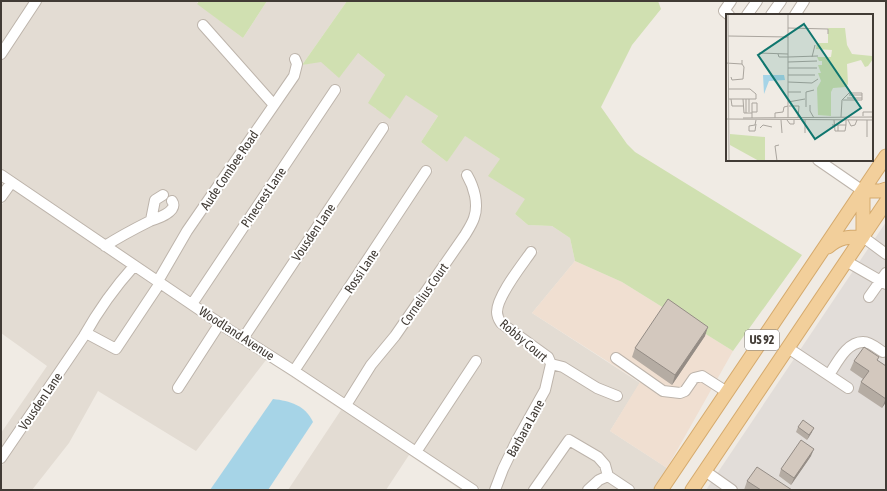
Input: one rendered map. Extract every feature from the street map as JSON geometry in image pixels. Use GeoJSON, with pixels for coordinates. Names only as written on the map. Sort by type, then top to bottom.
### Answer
{"type":"FeatureCollection","features":[{"type":"Feature","properties":{"kind":"main road","name":"US 92"},"geometry":{"type":"LineString","coordinates":[[661,490],[886,156]]}},
{"type":"Feature","properties":{"kind":"main road"},"geometry":{"type":"LineString","coordinates":[[820,254],[840,238],[863,237],[863,191],[880,191],[886,189]]}},
{"type":"Feature","properties":{"kind":"main road","name":"US 92"},"geometry":{"type":"LineString","coordinates":[[692,490],[886,202]]}},
{"type":"Feature","properties":{"kind":"street"},"geometry":{"type":"LineString","coordinates":[[1,54],[36,1]]}},
{"type":"Feature","properties":{"kind":"street"},"geometry":{"type":"LineString","coordinates":[[726,13],[731,1]]}},
{"type":"Feature","properties":{"kind":"street"},"geometry":{"type":"LineString","coordinates":[[748,14],[757,1]]}},
{"type":"Feature","properties":{"kind":"street"},"geometry":{"type":"LineString","coordinates":[[772,14],[781,1]]}},
{"type":"Feature","properties":{"kind":"street"},"geometry":{"type":"LineString","coordinates":[[796,14],[804,1]]}},
{"type":"Feature","properties":{"kind":"street"},"geometry":{"type":"LineString","coordinates":[[203,25],[274,104]]}},
{"type":"Feature","properties":{"kind":"street","name":"Aude Combee Road"},"geometry":{"type":"LineString","coordinates":[[86,334],[116,349],[159,282],[187,231],[294,76],[296,70],[295,59]]}},
{"type":"Feature","properties":{"kind":"street","name":"Pinecrest Lane"},"geometry":{"type":"LineString","coordinates":[[192,304],[335,90]]}},
{"type":"Feature","properties":{"kind":"street","name":"Vousden Lane"},"geometry":{"type":"LineString","coordinates":[[244,337],[383,128]]}},
{"type":"Feature","properties":{"kind":"street"},"geometry":{"type":"LineString","coordinates":[[819,161],[863,191]]}},
{"type":"Feature","properties":{"kind":"street","name":"Rossi Lane"},"geometry":{"type":"LineString","coordinates":[[294,371],[426,171]]}},
{"type":"Feature","properties":{"kind":"street","name":"Woodland Avenue"},"geometry":{"type":"LineString","coordinates":[[1,175],[134,266],[220,323],[244,337],[473,490]]}},
{"type":"Feature","properties":{"kind":"street","name":"Cornelius Court"},"geometry":{"type":"LineString","coordinates":[[346,405],[371,365],[395,336],[465,236],[474,217],[476,199],[467,175]]}},
{"type":"Feature","properties":{"kind":"street"},"geometry":{"type":"LineString","coordinates":[[1,197],[11,183]]}},
{"type":"Feature","properties":{"kind":"street"},"geometry":{"type":"LineString","coordinates":[[105,246],[151,220],[159,218],[170,211],[173,208],[174,203],[168,198],[155,200],[151,220]]}},
{"type":"Feature","properties":{"kind":"street"},"geometry":{"type":"LineString","coordinates":[[863,237],[886,254]]}},
{"type":"Feature","properties":{"kind":"street","name":"Robby Court"},"geometry":{"type":"LineString","coordinates":[[532,252],[508,285],[500,299],[496,310],[501,324],[548,357],[552,364],[563,367],[597,388],[617,396]]}},
{"type":"Feature","properties":{"kind":"street"},"geometry":{"type":"LineString","coordinates":[[846,261],[884,279],[869,297]]}},
{"type":"Feature","properties":{"kind":"street","name":"Vousden Lane"},"geometry":{"type":"LineString","coordinates":[[1,458],[86,334],[95,316],[134,266]]}},
{"type":"Feature","properties":{"kind":"street"},"geometry":{"type":"LineString","coordinates":[[178,388],[220,323]]}},
{"type":"Feature","properties":{"kind":"street"},"geometry":{"type":"LineString","coordinates":[[829,375],[850,346],[857,343],[865,342],[883,352]]}},
{"type":"Feature","properties":{"kind":"street"},"geometry":{"type":"LineString","coordinates":[[788,348],[848,388]]}},
{"type":"Feature","properties":{"kind":"street"},"geometry":{"type":"LineString","coordinates":[[616,358],[663,391],[680,393],[685,391],[694,378],[702,376],[727,392]]}},
{"type":"Feature","properties":{"kind":"street"},"geometry":{"type":"LineString","coordinates":[[416,452],[476,361]]}},
{"type":"Feature","properties":{"kind":"street","name":"Barbara Lane"},"geometry":{"type":"LineString","coordinates":[[495,490],[516,442],[545,390],[552,364]]}},
{"type":"Feature","properties":{"kind":"street"},"geometry":{"type":"LineString","coordinates":[[534,490],[569,440],[598,457],[605,465],[608,476],[629,490]]}},
{"type":"Feature","properties":{"kind":"street"},"geometry":{"type":"LineString","coordinates":[[705,470],[732,490]]}},
{"type":"Feature","properties":{"kind":"street"},"geometry":{"type":"LineString","coordinates":[[588,490],[599,480],[608,476]]}},
{"type":"Feature","properties":{"kind":"shaded area"},"geometry":{"type":"Polygon","coordinates":[[[1,1],[199,1],[197,3],[243,38],[267,1],[347,1],[302,65],[358,53],[385,75],[369,103],[376,109],[406,94],[438,116],[421,142],[447,162],[464,135],[500,159],[526,199],[515,214],[528,225],[552,226],[570,238],[575,261],[532,313],[640,383],[610,431],[667,468],[654,490],[500,490],[507,471],[520,445],[550,392],[555,370],[561,371],[595,392],[621,401],[623,393],[599,384],[555,360],[505,321],[501,311],[505,301],[538,251],[530,245],[504,282],[492,308],[492,315],[498,327],[544,360],[546,364],[541,388],[498,467],[489,490],[482,490],[422,451],[483,361],[475,355],[414,445],[353,404],[375,368],[399,339],[469,238],[479,220],[481,198],[476,182],[468,169],[460,173],[467,184],[471,199],[469,216],[461,233],[391,333],[367,362],[344,399],[301,370],[433,170],[424,165],[292,364],[250,336],[390,127],[382,121],[242,331],[199,303],[342,89],[333,84],[190,298],[164,280],[192,234],[298,79],[302,64],[298,54],[289,56],[292,64],[290,73],[183,229],[156,274],[1,170],[1,1]]]}},
{"type":"Feature","properties":{"kind":"shaded area"},"geometry":{"type":"Polygon","coordinates":[[[13,189],[127,266],[91,313],[80,333],[1,449],[1,433],[47,366],[1,333],[1,206],[13,189]]]}},
{"type":"Feature","properties":{"kind":"shaded area"},"geometry":{"type":"Polygon","coordinates":[[[886,222],[886,490],[706,490],[886,222]]]}},
{"type":"Feature","properties":{"kind":"shaded area"},"geometry":{"type":"Polygon","coordinates":[[[575,261],[622,282],[733,351],[667,468],[610,431],[640,382],[532,313],[575,261]]]}},
{"type":"Feature","properties":{"kind":"shaded area"},"geometry":{"type":"Polygon","coordinates":[[[134,272],[241,341],[465,490],[461,490],[409,455],[386,490],[288,490],[341,410],[266,360],[196,451],[98,391],[69,443],[32,490],[1,490],[1,467],[89,339],[99,319],[134,272]]]}},
{"type":"Feature","properties":{"kind":"green space"},"geometry":{"type":"Polygon","coordinates":[[[199,1],[267,1],[243,38],[197,4],[199,1]]]}},
{"type":"Feature","properties":{"kind":"green space"},"geometry":{"type":"Polygon","coordinates":[[[347,1],[658,1],[661,9],[632,45],[601,107],[627,144],[635,152],[802,255],[733,351],[622,282],[575,261],[570,238],[552,226],[528,225],[515,214],[525,199],[488,176],[500,159],[465,136],[447,162],[421,142],[438,116],[406,95],[390,119],[368,103],[385,75],[358,53],[339,78],[321,62],[302,65],[347,1]]]}},
{"type":"Feature","properties":{"kind":"water"},"geometry":{"type":"Polygon","coordinates":[[[273,399],[296,405],[310,416],[313,422],[268,490],[210,490],[273,399]]]}},
{"type":"Feature","properties":{"kind":"building"},"geometry":{"type":"Polygon","coordinates":[[[668,299],[708,327],[675,375],[635,348],[668,299]]]}},
{"type":"Feature","properties":{"kind":"building"},"geometry":{"type":"Polygon","coordinates":[[[864,347],[879,357],[877,360],[886,366],[886,399],[861,382],[869,371],[854,361],[864,347]]]}},
{"type":"Feature","properties":{"kind":"building"},"geometry":{"type":"Polygon","coordinates":[[[803,420],[814,428],[809,435],[798,427],[803,420]]]}},
{"type":"Feature","properties":{"kind":"building"},"geometry":{"type":"Polygon","coordinates":[[[801,440],[814,449],[794,478],[781,469],[801,440]]]}},
{"type":"Feature","properties":{"kind":"building"},"geometry":{"type":"Polygon","coordinates":[[[757,467],[792,490],[761,490],[747,481],[757,467]]]}}]}
